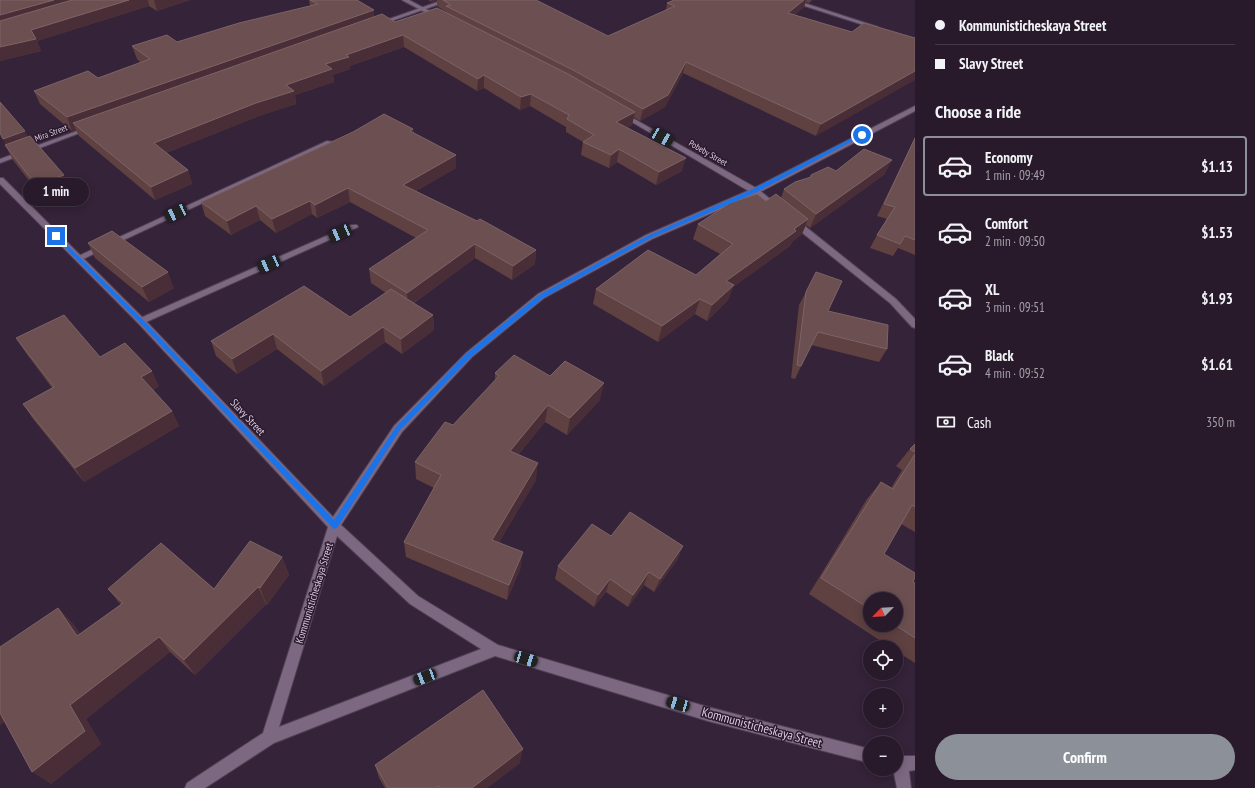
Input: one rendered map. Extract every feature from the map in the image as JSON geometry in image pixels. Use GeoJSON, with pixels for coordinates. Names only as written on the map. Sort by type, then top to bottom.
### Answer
{"type":"FeatureCollection","features":[{"type":"Feature","properties":{"kind":"street"},"geometry":{"type":"LineString","coordinates":[[405,0],[443,19]]}},
{"type":"Feature","properties":{"kind":"street"},"geometry":{"type":"LineString","coordinates":[[369,27],[448,0]]}},
{"type":"Feature","properties":{"kind":"street"},"geometry":{"type":"LineString","coordinates":[[789,0],[878,28]]}},
{"type":"Feature","properties":{"kind":"street","name":"Kommunisticheskaya Street"},"geometry":{"type":"LineString","coordinates":[[269,738],[334,526],[398,429],[468,355],[535,301],[649,237],[755,190],[915,108]]}},
{"type":"Feature","properties":{"kind":"street","name":"Pobeby Street"},"geometry":{"type":"LineString","coordinates":[[617,111],[755,190],[893,301],[915,324]]}},
{"type":"Feature","properties":{"kind":"street","name":"Mira Street"},"geometry":{"type":"LineString","coordinates":[[0,161],[95,126]]}},
{"type":"Feature","properties":{"kind":"street"},"geometry":{"type":"LineString","coordinates":[[78,258],[329,142]]}},
{"type":"Feature","properties":{"kind":"street","name":"Slavy Street"},"geometry":{"type":"LineString","coordinates":[[0,180],[141,321],[334,526],[414,600],[495,650]]}},
{"type":"Feature","properties":{"kind":"street"},"geometry":{"type":"LineString","coordinates":[[141,321],[354,227]]}},
{"type":"Feature","properties":{"kind":"street"},"geometry":{"type":"LineString","coordinates":[[192,788],[269,738],[495,650]]}},
{"type":"Feature","properties":{"kind":"street","name":"Kommunisticheskaya Street"},"geometry":{"type":"LineString","coordinates":[[495,650],[708,714],[863,754]]}},
{"type":"Feature","properties":{"kind":"street"},"geometry":{"type":"LineString","coordinates":[[904,763],[904,788]]}},
{"type":"Feature","properties":{"kind":"building"},"geometry":{"type":"Polygon","coordinates":[[[0,0],[54,0],[0,15],[0,0]]]}},
{"type":"Feature","properties":{"kind":"building"},"geometry":{"type":"Polygon","coordinates":[[[72,0],[129,0],[31,30],[36,39],[0,47],[0,21],[72,0]]]}},
{"type":"Feature","properties":{"kind":"building"},"geometry":{"type":"Polygon","coordinates":[[[310,0],[357,0],[374,10],[67,117],[34,91],[88,71],[98,78],[150,59],[132,46],[167,35],[177,42],[239,23],[318,4],[310,0]]]}},
{"type":"Feature","properties":{"kind":"building"},"geometry":{"type":"Polygon","coordinates":[[[443,0],[536,0],[608,36],[675,6],[667,3],[674,0],[804,0],[788,13],[852,32],[864,23],[915,38],[915,71],[821,124],[686,62],[668,95],[643,109],[573,70],[446,6],[451,5],[443,0]]]}},
{"type":"Feature","properties":{"kind":"building"},"geometry":{"type":"Polygon","coordinates":[[[437,8],[568,74],[635,112],[616,122],[686,158],[659,172],[619,149],[611,155],[583,142],[594,135],[567,119],[569,115],[531,94],[521,97],[484,75],[478,79],[403,35],[346,55],[349,57],[325,64],[332,69],[286,85],[294,91],[256,103],[154,143],[188,170],[151,187],[73,123],[382,14],[395,22],[437,8]]]}},
{"type":"Feature","properties":{"kind":"building"},"geometry":{"type":"Polygon","coordinates":[[[0,102],[25,131],[3,139],[0,133],[0,102]]]}},
{"type":"Feature","properties":{"kind":"building"},"geometry":{"type":"Polygon","coordinates":[[[384,114],[413,129],[410,131],[456,155],[403,185],[477,221],[480,219],[536,250],[513,266],[475,244],[407,293],[369,269],[428,230],[348,188],[315,205],[310,201],[272,219],[256,206],[227,221],[201,202],[353,132],[384,114]]]}},
{"type":"Feature","properties":{"kind":"building"},"geometry":{"type":"Polygon","coordinates":[[[30,136],[64,175],[36,185],[5,145],[30,136]]]}},
{"type":"Feature","properties":{"kind":"building"},"geometry":{"type":"Polygon","coordinates":[[[915,138],[915,240],[905,236],[900,244],[877,235],[895,207],[884,204],[915,138]]]}},
{"type":"Feature","properties":{"kind":"building"},"geometry":{"type":"Polygon","coordinates":[[[864,149],[892,160],[816,214],[784,189],[795,182],[811,177],[811,175],[828,167],[836,171],[864,149]]]}},
{"type":"Feature","properties":{"kind":"building"},"geometry":{"type":"Polygon","coordinates":[[[757,194],[766,201],[776,194],[808,219],[794,229],[796,231],[726,281],[734,285],[712,305],[700,299],[662,326],[596,289],[648,250],[696,275],[733,244],[698,224],[730,203],[757,194]]]}},
{"type":"Feature","properties":{"kind":"building"},"geometry":{"type":"Polygon","coordinates":[[[112,231],[168,272],[142,287],[88,243],[112,231]]]}},
{"type":"Feature","properties":{"kind":"building"},"geometry":{"type":"Polygon","coordinates":[[[816,272],[842,281],[828,311],[888,325],[887,349],[818,332],[801,366],[797,365],[806,292],[816,272]]]}},
{"type":"Feature","properties":{"kind":"building"},"geometry":{"type":"Polygon","coordinates":[[[304,286],[350,317],[391,289],[433,315],[401,339],[383,327],[321,371],[273,334],[232,359],[211,341],[304,286]]]}},
{"type":"Feature","properties":{"kind":"building"},"geometry":{"type":"Polygon","coordinates":[[[64,315],[100,357],[125,343],[152,371],[141,377],[172,411],[75,468],[23,404],[54,387],[16,338],[64,315]]]}},
{"type":"Feature","properties":{"kind":"building"},"geometry":{"type":"Polygon","coordinates":[[[514,355],[550,376],[565,361],[604,383],[570,418],[548,405],[510,451],[538,463],[492,540],[523,552],[509,585],[404,542],[441,475],[415,462],[445,422],[453,425],[499,376],[495,373],[514,355]]]}},
{"type":"Feature","properties":{"kind":"building"},"geometry":{"type":"Polygon","coordinates":[[[915,444],[915,452],[910,449],[915,444]]]}},
{"type":"Feature","properties":{"kind":"building"},"geometry":{"type":"Polygon","coordinates":[[[915,454],[915,507],[912,505],[884,554],[915,573],[913,582],[915,583],[915,638],[903,630],[903,592],[863,592],[863,605],[821,578],[881,482],[893,489],[915,454]]]}},
{"type":"Feature","properties":{"kind":"building"},"geometry":{"type":"Polygon","coordinates":[[[630,512],[683,546],[660,579],[649,572],[633,595],[610,579],[598,595],[558,566],[592,524],[611,536],[630,512]]]}},
{"type":"Feature","properties":{"kind":"building"},"geometry":{"type":"Polygon","coordinates":[[[250,541],[282,557],[260,588],[258,587],[184,660],[159,637],[70,705],[85,731],[32,772],[0,713],[0,647],[58,608],[77,636],[123,603],[108,589],[161,543],[214,589],[250,541]]]}},
{"type":"Feature","properties":{"kind":"building"},"geometry":{"type":"Polygon","coordinates":[[[483,690],[523,749],[472,788],[440,788],[439,786],[436,788],[388,788],[375,765],[483,690]]]}},
{"type":"Feature","properties":{"kind":"route"},"geometry":{"type":"LineString","coordinates":[[56,236],[141,321],[334,526],[398,429],[468,355],[541,296],[649,237],[755,190],[862,135]]}}]}
